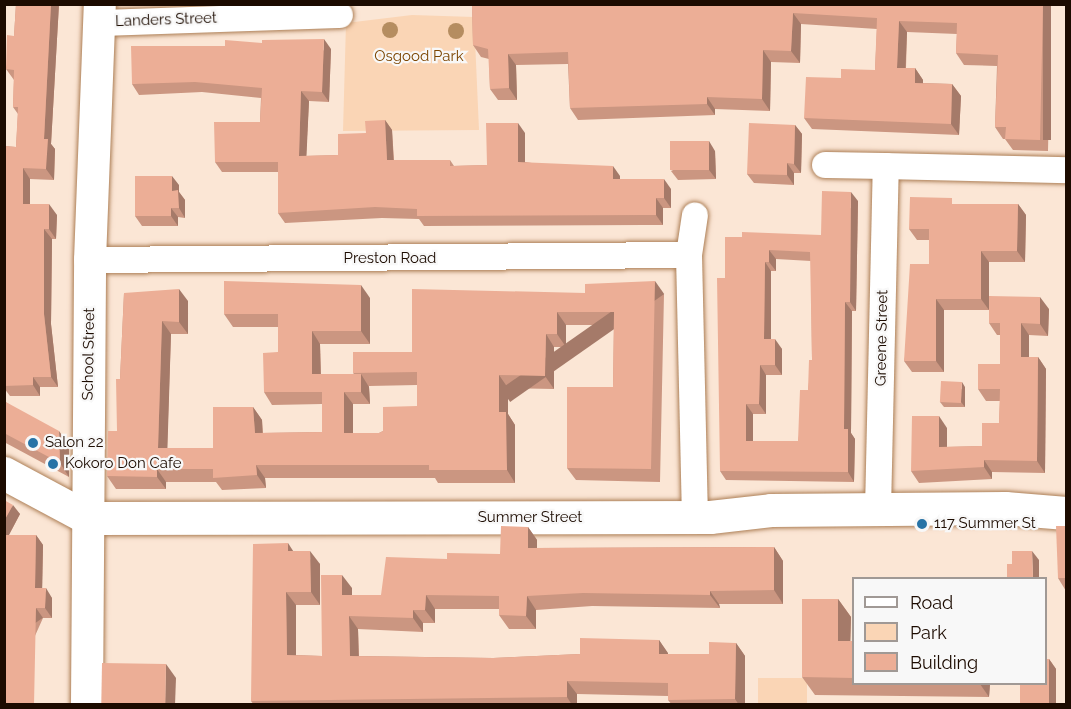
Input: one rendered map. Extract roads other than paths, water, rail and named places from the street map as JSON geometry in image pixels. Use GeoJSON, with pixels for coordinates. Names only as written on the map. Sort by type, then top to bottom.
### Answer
{"type":"FeatureCollection","features":[{"type":"Feature","properties":{"kind":"main road","name":"Summer Street"},"geometry":{"type":"LineString","coordinates":[[4,473],[87,518],[738,517],[771,510],[1005,508],[1066,513]]}},
{"type":"Feature","properties":{"kind":"street","name":"Landers Street"},"geometry":{"type":"LineString","coordinates":[[100,14],[340,15]]}},
{"type":"Feature","properties":{"kind":"street","name":"School Street"},"geometry":{"type":"LineString","coordinates":[[87,705],[90,260],[100,14]]}},
{"type":"Feature","properties":{"kind":"street"},"geometry":{"type":"LineString","coordinates":[[825,165],[1066,170]]}},
{"type":"Feature","properties":{"kind":"street","name":"Greene Street"},"geometry":{"type":"LineString","coordinates":[[878,510],[886,166]]}},
{"type":"Feature","properties":{"kind":"street"},"geometry":{"type":"LineString","coordinates":[[694,517],[689,255],[695,215]]}},
{"type":"Feature","properties":{"kind":"street","name":"Preston Road"},"geometry":{"type":"LineString","coordinates":[[90,260],[689,255]]}},
{"type":"Feature","properties":{"kind":"place","name":"Salon 22"},"geometry":{"type":"Point","coordinates":[33,443]}},
{"type":"Feature","properties":{"kind":"place","name":"Kokoro Don Cafe"},"geometry":{"type":"Point","coordinates":[53,464]}},
{"type":"Feature","properties":{"kind":"place","name":"117 Summer St"},"geometry":{"type":"Point","coordinates":[922,524]}},
{"type":"Feature","properties":{"kind":"park label","name":"Osgood Park"},"geometry":{"type":"Point","coordinates":[419,57]}}]}
